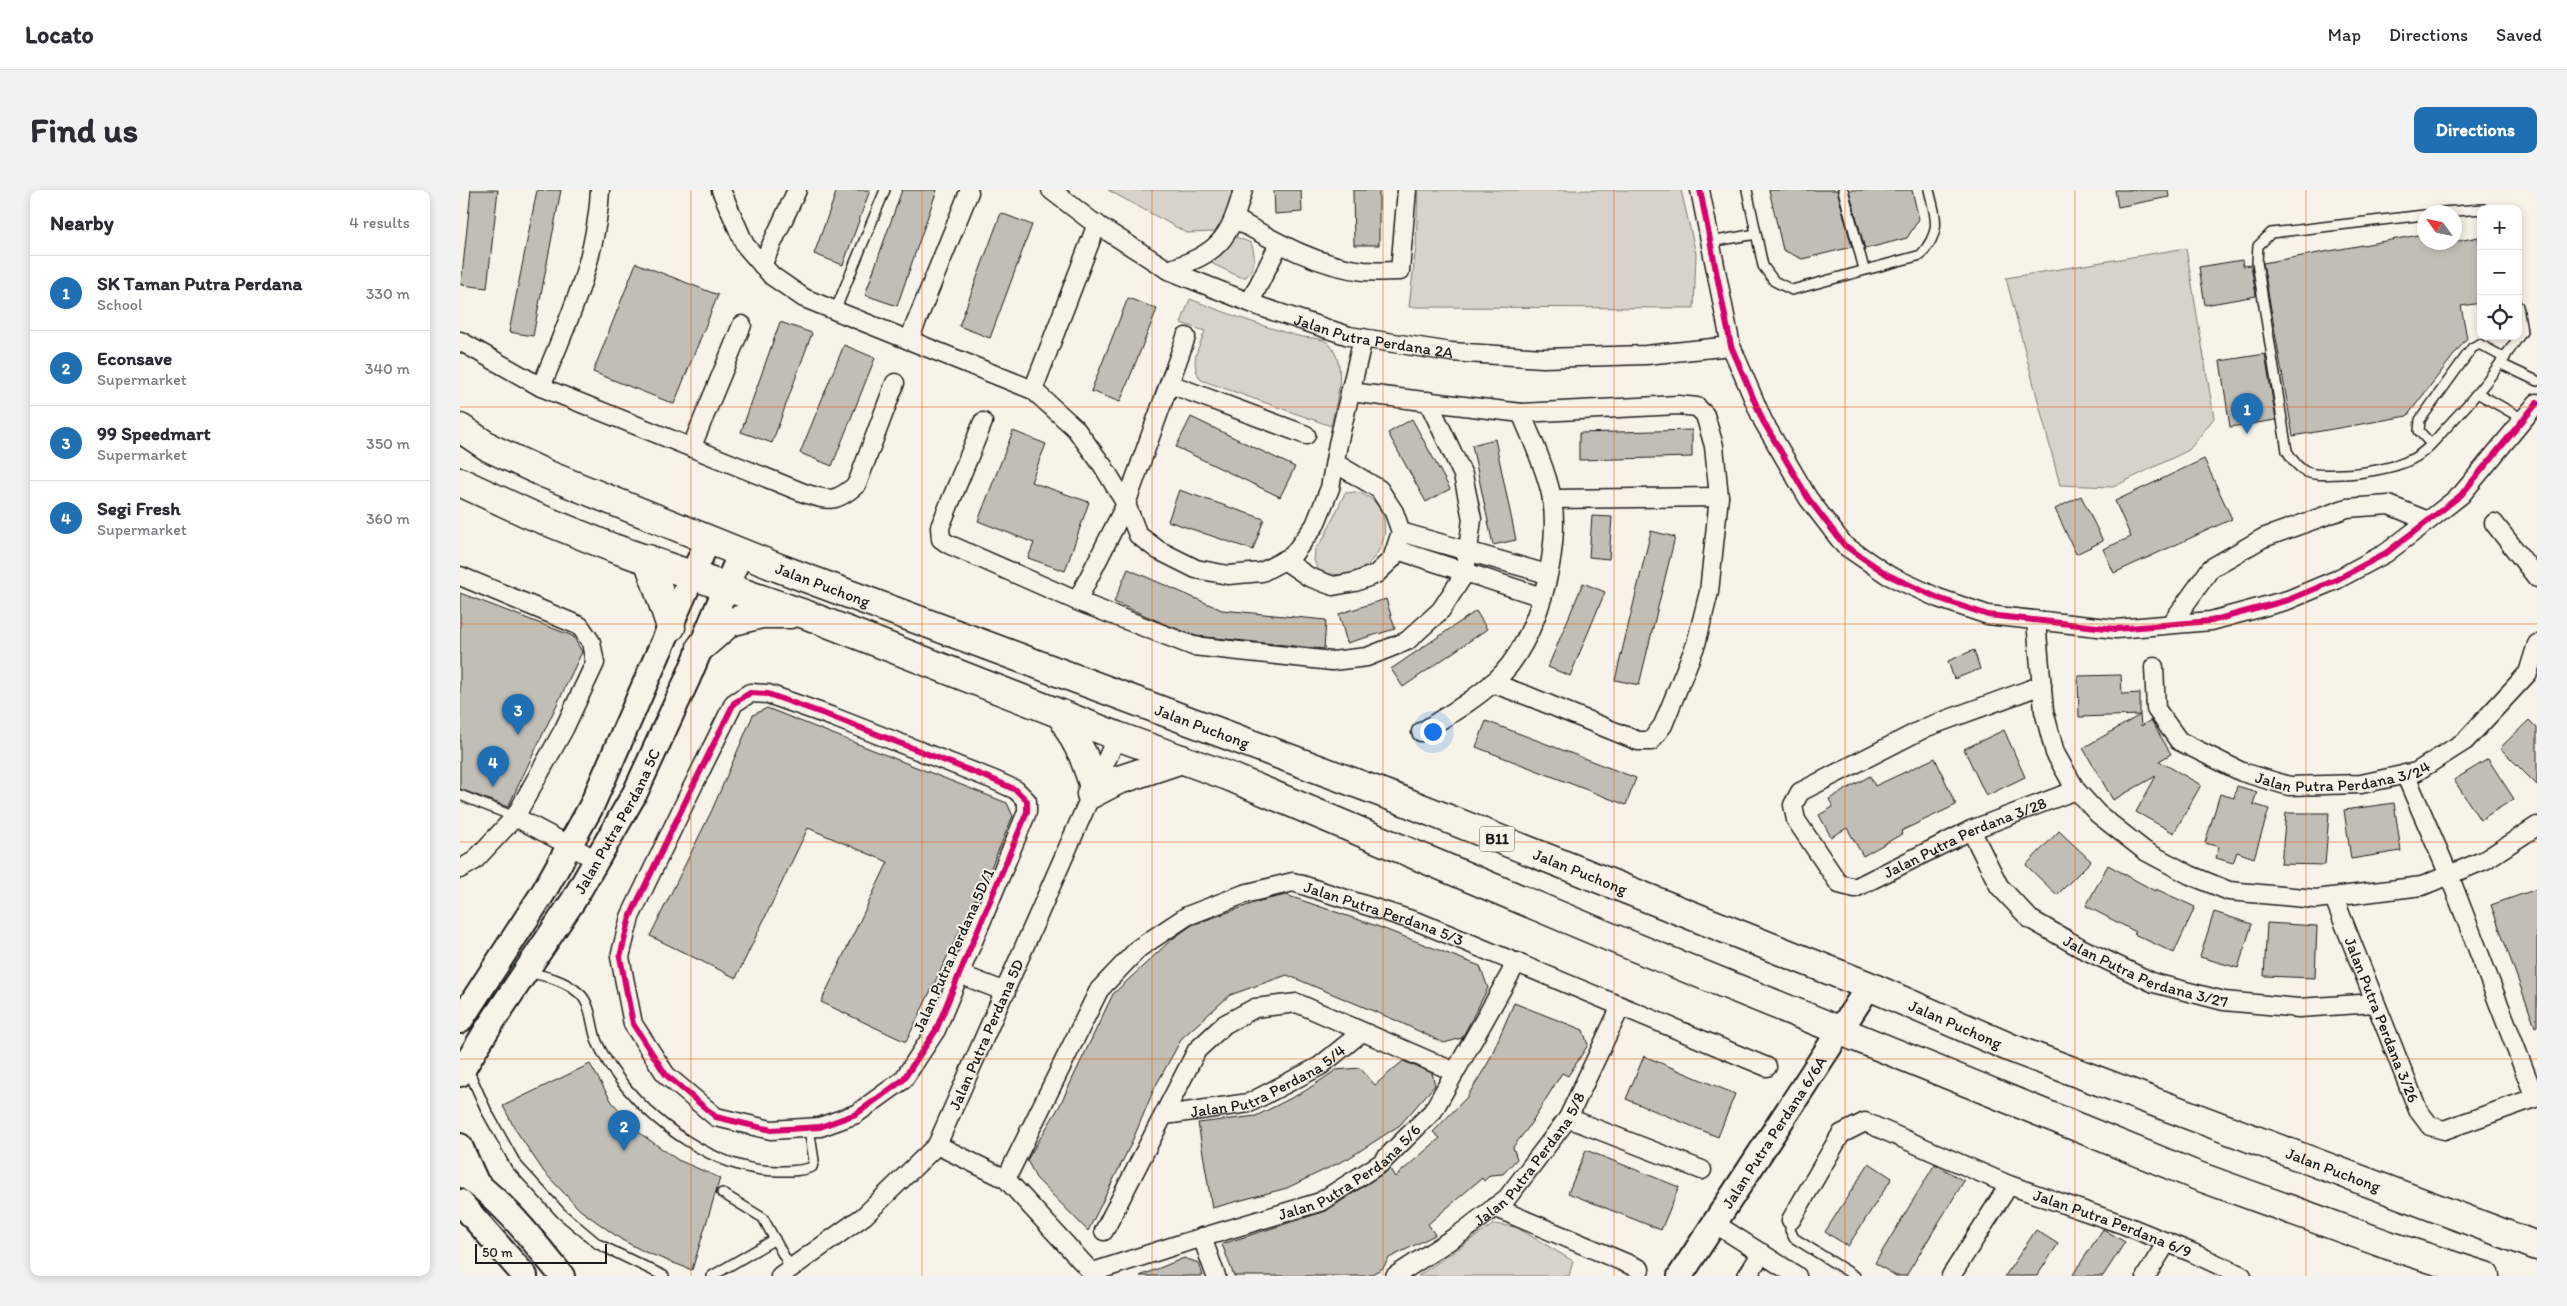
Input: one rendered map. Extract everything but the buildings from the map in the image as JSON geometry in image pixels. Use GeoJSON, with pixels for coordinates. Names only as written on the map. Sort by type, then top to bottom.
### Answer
{"type":"FeatureCollection","features":[{"type":"Feature","properties":{"kind":"main road","name":"Jalan Puchong"},"geometry":{"type":"LineString","coordinates":[[460,428],[490,448],[546,474],[708,540],[1401,800],[1869,986],[2011,1048],[2537,1246]]}},
{"type":"Feature","properties":{"kind":"main road"},"geometry":{"type":"LineString","coordinates":[[460,482],[529,514],[693,577],[806,615],[1117,736],[1182,759],[1354,828],[1840,1031],[2194,1175],[2388,1246],[2485,1276]]}},
{"type":"Feature","properties":{"kind":"main road"},"geometry":{"type":"LineString","coordinates":[[648,559],[672,627]]}},
{"type":"Feature","properties":{"kind":"main road"},"geometry":{"type":"LineString","coordinates":[[701,647],[730,622],[762,614],[806,615]]}},
{"type":"Feature","properties":{"kind":"main road"},"geometry":{"type":"LineString","coordinates":[[1030,661],[1043,676],[1107,704],[1113,712],[1117,736]]}},
{"type":"Feature","properties":{"kind":"main road"},"geometry":{"type":"LineString","coordinates":[[1061,714],[1083,755],[1093,790],[1182,759]]}},
{"type":"Feature","properties":{"kind":"main road"},"geometry":{"type":"LineString","coordinates":[[1117,736],[1139,722],[1155,720],[1213,738],[1230,737]]}},
{"type":"Feature","properties":{"kind":"street"},"geometry":{"type":"LineString","coordinates":[[542,388],[574,308],[590,256],[600,190]]}},
{"type":"Feature","properties":{"kind":"street"},"geometry":{"type":"LineString","coordinates":[[721,190],[745,245],[772,276],[804,298],[1033,390],[1075,428],[1103,466],[1126,504],[1138,535],[1158,550],[1196,569],[1228,576],[1262,572],[1292,556],[1315,525],[1330,488],[1363,338]]}},
{"type":"Feature","properties":{"kind":"street"},"geometry":{"type":"LineString","coordinates":[[762,265],[797,190]]}},
{"type":"Feature","properties":{"kind":"street","name":"Jalan Putra Perdana 2A"},"geometry":{"type":"LineString","coordinates":[[1051,190],[1097,224],[1168,270],[1250,302],[1349,336],[1451,352],[1543,358],[1646,355],[1731,346]]}},
{"type":"Feature","properties":{"kind":"street"},"geometry":{"type":"LineString","coordinates":[[1168,270],[1200,259],[1220,242],[1235,218],[1243,190]]}},
{"type":"Feature","properties":{"kind":"street"},"geometry":{"type":"LineString","coordinates":[[1235,218],[1279,244],[1321,262],[1364,271],[1400,271],[1407,190]]}},
{"type":"Feature","properties":{"kind":"street"},"geometry":{"type":"LineString","coordinates":[[1700,190],[1731,346],[1763,421],[1808,498],[1844,545],[1888,575],[1938,598],[1988,615],[2116,629],[2211,621],[2288,600],[2328,584],[2386,553],[2428,521],[2461,494],[2534,410]]}},
{"type":"Feature","properties":{"kind":"street"},"geometry":{"type":"LineString","coordinates":[[909,340],[969,192]]}},
{"type":"Feature","properties":{"kind":"street"},"geometry":{"type":"LineString","coordinates":[[1033,390],[1097,224]]}},
{"type":"Feature","properties":{"kind":"street"},"geometry":{"type":"LineString","coordinates":[[1250,302],[1279,244]]}},
{"type":"Feature","properties":{"kind":"street"},"geometry":{"type":"LineString","coordinates":[[692,446],[742,325]]}},
{"type":"Feature","properties":{"kind":"street"},"geometry":{"type":"LineString","coordinates":[[1077,601],[1126,504],[1186,337]]}},
{"type":"Feature","properties":{"kind":"street"},"geometry":{"type":"LineString","coordinates":[[460,341],[542,388],[692,446],[804,493],[829,501],[845,495],[857,484],[895,383]]}},
{"type":"Feature","properties":{"kind":"street"},"geometry":{"type":"LineString","coordinates":[[1170,384],[1306,436]]}},
{"type":"Feature","properties":{"kind":"street"},"geometry":{"type":"LineString","coordinates":[[1350,392],[1521,413],[1678,404],[1698,407],[1706,415],[1714,446],[1719,497],[1709,592],[1696,644],[1663,725],[1651,741],[1638,741],[1492,683]]}},
{"type":"Feature","properties":{"kind":"street"},"geometry":{"type":"LineString","coordinates":[[983,422],[940,527],[941,539],[994,566],[1077,601],[1193,646],[1332,661],[1367,656],[1407,641],[1442,610],[1465,573],[1472,519],[1463,475],[1428,401]]}},
{"type":"Feature","properties":{"kind":"street"},"geometry":{"type":"LineString","coordinates":[[1421,732],[1461,708],[1492,683],[1523,648],[1542,597],[1555,516],[1552,499],[1521,413]]}},
{"type":"Feature","properties":{"kind":"street"},"geometry":{"type":"LineString","coordinates":[[1284,560],[1309,577],[1333,586],[1355,582],[1376,574],[1392,559],[1397,550],[1401,532],[1394,512],[1379,489],[1335,462]]}},
{"type":"Feature","properties":{"kind":"street"},"geometry":{"type":"LineString","coordinates":[[1552,499],[1719,497]]}},
{"type":"Feature","properties":{"kind":"street"},"geometry":{"type":"LineString","coordinates":[[2171,624],[2211,568],[2263,538],[2347,508],[2390,505],[2428,521]]}},
{"type":"Feature","properties":{"kind":"street"},"geometry":{"type":"LineString","coordinates":[[2494,523],[2537,578]]}},
{"type":"Feature","properties":{"kind":"street"},"geometry":{"type":"LineString","coordinates":[[1401,532],[1547,574]]}},
{"type":"Feature","properties":{"kind":"street","name":"Jalan Putra Perdana 5C"},"geometry":{"type":"LineString","coordinates":[[460,1021],[543,893],[591,807],[672,627],[708,540]]}},
{"type":"Feature","properties":{"kind":"street"},"geometry":{"type":"LineString","coordinates":[[1397,550],[1542,597]]}},
{"type":"Feature","properties":{"kind":"street","name":"Jalan Putra Perdana 5C"},"geometry":{"type":"LineString","coordinates":[[463,1069],[573,901],[635,793],[701,647],[741,552]]}},
{"type":"Feature","properties":{"kind":"street"},"geometry":{"type":"LineString","coordinates":[[460,576],[580,626],[591,642],[595,663],[564,730],[516,817],[474,861],[460,869]]}},
{"type":"Feature","properties":{"kind":"street"},"geometry":{"type":"LineString","coordinates":[[2036,621],[2044,711],[2055,753],[2076,790],[2098,814],[2145,851],[2190,875],[2229,890],[2316,899],[2422,886],[2485,860],[2537,826]]}},
{"type":"Feature","properties":{"kind":"street","name":"Jalan Putra Perdana 3/24"},"geometry":{"type":"LineString","coordinates":[[2154,666],[2156,709],[2179,741],[2242,772],[2289,786],[2361,784],[2416,772],[2466,741],[2528,673],[2537,644]]}},
{"type":"Feature","properties":{"kind":"street","name":"Jalan Putra Perdana 3/28"},"geometry":{"type":"LineString","coordinates":[[2042,685],[1927,727],[1800,792],[1793,804],[1796,820],[1839,884],[1855,888],[1971,830],[2076,790]]}},
{"type":"Feature","properties":{"kind":"street","name":"Jalan Putra Perdana 5D/1"},"geometry":{"type":"LineString","coordinates":[[750,693],[768,694],[833,717],[994,780],[1016,790],[1027,801],[1027,812],[959,974],[936,1030],[904,1080],[856,1114],[820,1127],[771,1130],[716,1117],[666,1075],[633,1024],[620,957],[630,917],[734,703],[750,693]]}},
{"type":"Feature","properties":{"kind":"street","name":"Jalan Putra Perdana 5D"},"geometry":{"type":"LineString","coordinates":[[789,1274],[864,1216],[937,1144],[1006,992],[1117,736]]}},
{"type":"Feature","properties":{"kind":"street"},"geometry":{"type":"LineString","coordinates":[[2405,774],[2449,876],[2536,1098]]}},
{"type":"Feature","properties":{"kind":"street"},"geometry":{"type":"LineString","coordinates":[[516,817],[597,860]]}},
{"type":"Feature","properties":{"kind":"street","name":"Jalan Putra Perdana 3/27"},"geometry":{"type":"LineString","coordinates":[[1971,830],[2000,886],[2030,919],[2081,948],[2154,983],[2224,1002],[2300,1008],[2375,1003]]}},
{"type":"Feature","properties":{"kind":"street","name":"Jalan Putra Perdana 5/3"},"geometry":{"type":"LineString","coordinates":[[1006,1179],[1099,990],[1138,948],[1187,916],[1244,894],[1293,882],[1422,923],[1768,1067]]}},
{"type":"Feature","properties":{"kind":"street","name":"Jalan Putra Perdana 3/26"},"geometry":{"type":"LineString","coordinates":[[2334,898],[2418,1110],[2430,1126],[2444,1130],[2536,1098]]}},
{"type":"Feature","properties":{"kind":"street","name":"Jalan Putra Perdana 5/6"},"geometry":{"type":"LineString","coordinates":[[1094,1274],[1202,1237],[1320,1202],[1381,1163],[1434,1111],[1517,962]]}},
{"type":"Feature","properties":{"kind":"street"},"geometry":{"type":"LineString","coordinates":[[959,974],[1006,992]]}},
{"type":"Feature","properties":{"kind":"street","name":"Jalan Putra Perdana 6/6A"},"geometry":{"type":"LineString","coordinates":[[1680,1276],[1869,986]]}},
{"type":"Feature","properties":{"kind":"street"},"geometry":{"type":"LineString","coordinates":[[1104,1232],[1197,1050],[1225,1024],[1255,1008],[1297,1003],[1455,1072]]}},
{"type":"Feature","properties":{"kind":"street","name":"Jalan Putra Perdana 5/8"},"geometry":{"type":"LineString","coordinates":[[1395,1276],[1461,1233],[1507,1198],[1568,1118],[1621,1006]]}},
{"type":"Feature","properties":{"kind":"street","name":"Jalan Putra Perdana 5/4"},"geometry":{"type":"LineString","coordinates":[[1165,1115],[1249,1103],[1320,1066],[1362,1032]]}},
{"type":"Feature","properties":{"kind":"street"},"geometry":{"type":"LineString","coordinates":[[1568,1118],[1702,1170]]}},
{"type":"Feature","properties":{"kind":"street","name":"Jalan Putra Perdana 6/9"},"geometry":{"type":"LineString","coordinates":[[1791,1220],[1841,1134],[1865,1122],[2008,1185],[2122,1224],[2167,1242],[2212,1269],[2242,1276]]}},
{"type":"Feature","properties":{"kind":"street"},"geometry":{"type":"LineString","coordinates":[[937,1144],[1006,1179],[1094,1274]]}},
{"type":"Feature","properties":{"kind":"street"},"geometry":{"type":"LineString","coordinates":[[460,1146],[468,1177],[527,1232],[562,1276]]}},
{"type":"Feature","properties":{"kind":"street"},"geometry":{"type":"LineString","coordinates":[[1951,1276],[2008,1185]]}},
{"type":"Feature","properties":{"kind":"street"},"geometry":{"type":"LineString","coordinates":[[460,1202],[525,1276]]}},
{"type":"Feature","properties":{"kind":"street"},"geometry":{"type":"LineString","coordinates":[[1494,1208],[1640,1269]]}},
{"type":"Feature","properties":{"kind":"street"},"geometry":{"type":"LineString","coordinates":[[1714,1223],[1797,1276]]}},
{"type":"Feature","properties":{"kind":"street"},"geometry":{"type":"LineString","coordinates":[[1202,1237],[1216,1276]]}},
{"type":"Feature","properties":{"kind":"street"},"geometry":{"type":"LineString","coordinates":[[2146,1276],[2167,1242]]}},
{"type":"Feature","properties":{"kind":"street"},"geometry":{"type":"LineString","coordinates":[[1747,1276],[1762,1254]]}},
{"type":"Feature","properties":{"kind":"lane"},"geometry":{"type":"LineString","coordinates":[[835,311],[885,190]]}},
{"type":"Feature","properties":{"kind":"lane"},"geometry":{"type":"LineString","coordinates":[[1746,190],[1763,266],[1774,281],[1792,290],[1921,255],[1932,242],[1937,225],[1929,190]]}},
{"type":"Feature","properties":{"kind":"lane"},"geometry":{"type":"LineString","coordinates":[[1843,190],[1864,270]]}},
{"type":"Feature","properties":{"kind":"lane"},"geometry":{"type":"LineString","coordinates":[[2462,211],[2477,209]]}},
{"type":"Feature","properties":{"kind":"lane"},"geometry":{"type":"LineString","coordinates":[[2417,216],[2271,233],[2258,246],[2257,262],[2287,451],[2296,466],[2309,475],[2358,474],[2412,460],[2431,444],[2479,394],[2517,340]]}},
{"type":"Feature","properties":{"kind":"lane"},"geometry":{"type":"LineString","coordinates":[[1710,242],[1756,234]]}},
{"type":"Feature","properties":{"kind":"lane"},"geometry":{"type":"LineString","coordinates":[[2431,444],[2419,430],[2420,420],[2472,348],[2479,344],[2485,346],[2503,361],[2537,381]]}},
{"type":"Feature","properties":{"kind":"lane"},"geometry":{"type":"LineString","coordinates":[[2479,394],[2534,410]]}},
{"type":"Feature","properties":{"kind":"lane"},"geometry":{"type":"LineString","coordinates":[[460,795],[516,817]]}},
{"type":"Feature","properties":{"kind":"lane"},"geometry":{"type":"LineString","coordinates":[[526,972],[565,983],[580,994],[589,1007],[588,1015],[598,1043],[612,1069],[634,1097],[666,1126],[711,1156],[766,1171],[805,1170],[812,1167],[814,1161],[809,1128]]}},
{"type":"Feature","properties":{"kind":"lane"},"geometry":{"type":"LineString","coordinates":[[463,1069],[516,1164],[560,1213],[598,1244],[664,1276]]}},
{"type":"Feature","properties":{"kind":"lane"},"geometry":{"type":"LineString","coordinates":[[722,1193],[763,1218],[775,1239],[789,1274]]}},
{"type":"Feature","properties":{"kind":"lane"},"geometry":{"type":"LineString","coordinates":[[1791,1220],[1790,1230],[1794,1238],[1855,1276]]}},
{"type":"Feature","properties":{"kind":"lane"},"geometry":{"type":"LineString","coordinates":[[712,1276],[775,1239]]}},
{"type":"Feature","properties":{"kind":"shaded area"},"geometry":{"type":"Polygon","coordinates":[[[1108,190],[1233,190],[1233,196],[1228,212],[1215,232],[1187,233],[1108,190]]]}},
{"type":"Feature","properties":{"kind":"shaded area"},"geometry":{"type":"Polygon","coordinates":[[[1418,190],[1681,190],[1696,254],[1694,308],[1409,307],[1416,247],[1418,190]]]}},
{"type":"Feature","properties":{"kind":"shaded area"},"geometry":{"type":"Polygon","coordinates":[[[1236,237],[1251,243],[1253,248],[1253,265],[1246,277],[1240,277],[1213,264],[1211,261],[1236,237]]]}},
{"type":"Feature","properties":{"kind":"shaded area"},"geometry":{"type":"Polygon","coordinates":[[[2186,248],[2214,418],[2189,450],[2113,487],[2060,485],[2006,278],[2186,248]]]}},
{"type":"Feature","properties":{"kind":"shaded area"},"geometry":{"type":"Polygon","coordinates":[[[1190,299],[1271,328],[1327,342],[1335,354],[1340,374],[1338,396],[1331,426],[1201,380],[1197,374],[1195,362],[1197,350],[1205,331],[1181,323],[1190,299]]]}},
{"type":"Feature","properties":{"kind":"shaded area"},"geometry":{"type":"Polygon","coordinates":[[[1356,492],[1373,500],[1382,514],[1385,530],[1381,546],[1372,560],[1358,571],[1339,575],[1318,570],[1314,560],[1315,549],[1324,538],[1345,493],[1356,492]]]}},
{"type":"Feature","properties":{"kind":"shaded area"},"geometry":{"type":"Polygon","coordinates":[[[1494,1224],[1516,1227],[1573,1261],[1569,1276],[1418,1276],[1494,1224]]]}},
{"type":"Feature","properties":{"kind":"cycle path"},"geometry":{"type":"LineString","coordinates":[[1700,190],[1731,346],[1763,421],[1808,498],[1844,545],[1888,575],[1938,598],[1988,615],[2116,629],[2211,621],[2288,600],[2336,580],[2386,553],[2461,495],[2537,403]]}},
{"type":"Feature","properties":{"kind":"cycle path"},"geometry":{"type":"LineString","coordinates":[[750,693],[768,694],[833,717],[994,780],[1016,790],[1027,801],[1027,812],[936,1030],[903,1080],[856,1114],[820,1127],[771,1130],[716,1117],[666,1075],[633,1024],[620,957],[630,917],[690,792],[734,703],[750,693]]}},
{"type":"Feature","properties":{"kind":"place","name":"SK Taman Putra Perdana"},"geometry":{"type":"Point","coordinates":[2247,434]}},
{"type":"Feature","properties":{"kind":"place","name":"99 Speedmart"},"geometry":{"type":"Point","coordinates":[518,735]}},
{"type":"Feature","properties":{"kind":"place","name":"Segi Fresh"},"geometry":{"type":"Point","coordinates":[493,787]}},
{"type":"Feature","properties":{"kind":"place","name":"Econsave"},"geometry":{"type":"Point","coordinates":[624,1151]}}]}
